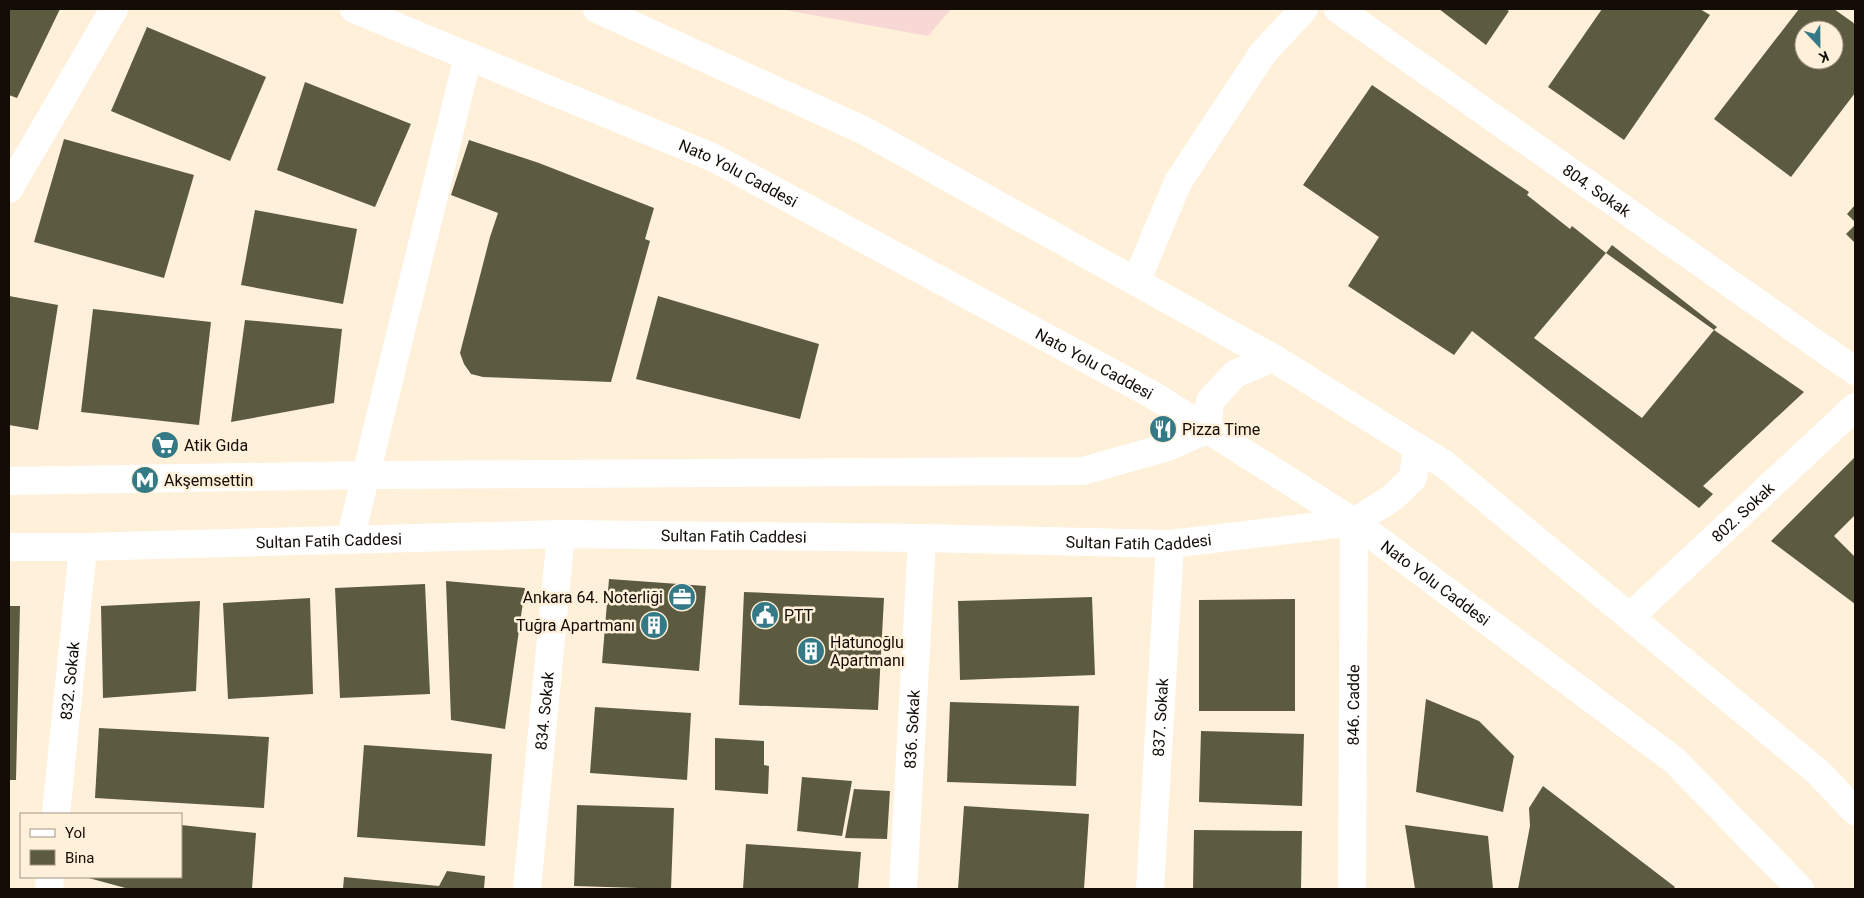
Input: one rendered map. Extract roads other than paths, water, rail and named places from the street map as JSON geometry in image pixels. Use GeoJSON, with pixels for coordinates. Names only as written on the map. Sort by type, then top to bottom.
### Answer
{"type":"FeatureCollection","features":[{"type":"Feature","properties":{"kind":"main road"},"geometry":{"type":"LineString","coordinates":[[9,189],[114,9]]}},
{"type":"Feature","properties":{"kind":"main road","name":"Nato Yolu Caddesi"},"geometry":{"type":"LineString","coordinates":[[354,9],[714,158],[1153,395],[1354,522],[1674,760],[1800,889]]}},
{"type":"Feature","properties":{"kind":"main road"},"geometry":{"type":"LineString","coordinates":[[597,9],[865,132],[1273,358],[1444,464],[1818,772],[1855,811]]}},
{"type":"Feature","properties":{"kind":"main road"},"geometry":{"type":"LineString","coordinates":[[1136,282],[1178,182],[1263,52],[1304,9]]}},
{"type":"Feature","properties":{"kind":"main road","name":"804. Sokak"},"geometry":{"type":"LineString","coordinates":[[1338,9],[1855,371]]}},
{"type":"Feature","properties":{"kind":"main road"},"geometry":{"type":"LineString","coordinates":[[350,540],[468,56]]}},
{"type":"Feature","properties":{"kind":"main road"},"geometry":{"type":"LineString","coordinates":[[9,481],[366,475],[1083,471],[1168,446],[1208,429],[1210,401],[1235,374],[1273,358]]}},
{"type":"Feature","properties":{"kind":"main road","name":"802. Sokak"},"geometry":{"type":"LineString","coordinates":[[1630,617],[1855,407]]}},
{"type":"Feature","properties":{"kind":"main road","name":"Sultan Fatih Caddesi"},"geometry":{"type":"LineString","coordinates":[[9,547],[83,547],[560,534],[922,538],[1170,544],[1354,522],[1392,498],[1413,478],[1417,447]]}},
{"type":"Feature","properties":{"kind":"main road","name":"846. Cadde"},"geometry":{"type":"LineString","coordinates":[[1352,889],[1354,522]]}},
{"type":"Feature","properties":{"kind":"main road","name":"834. Sokak"},"geometry":{"type":"LineString","coordinates":[[527,889],[560,534]]}},
{"type":"Feature","properties":{"kind":"main road","name":"836. Sokak"},"geometry":{"type":"LineString","coordinates":[[903,889],[922,538]]}},
{"type":"Feature","properties":{"kind":"main road","name":"837. Sokak"},"geometry":{"type":"LineString","coordinates":[[1150,889],[1170,544]]}},
{"type":"Feature","properties":{"kind":"main road","name":"832. Sokak"},"geometry":{"type":"LineString","coordinates":[[56,813],[83,547]]}},
{"type":"Feature","properties":{"kind":"place","name":"Pizza Time"},"geometry":{"type":"Point","coordinates":[1163,429]}},
{"type":"Feature","properties":{"kind":"place","name":"Atik Gıda"},"geometry":{"type":"Point","coordinates":[165,445]}},
{"type":"Feature","properties":{"kind":"place","name":"Akşemsettin"},"geometry":{"type":"Point","coordinates":[145,480]}},
{"type":"Feature","properties":{"kind":"place","name":"Ankara 64. Noterliği"},"geometry":{"type":"Point","coordinates":[682,597]}},
{"type":"Feature","properties":{"kind":"place","name":"PTT"},"geometry":{"type":"Point","coordinates":[765,615]}},
{"type":"Feature","properties":{"kind":"place","name":"Tuğra Apartmanı"},"geometry":{"type":"Point","coordinates":[654,625]}},
{"type":"Feature","properties":{"kind":"place","name":"Hatunoğlu Apartmanı"},"geometry":{"type":"Point","coordinates":[811,651]}}]}
